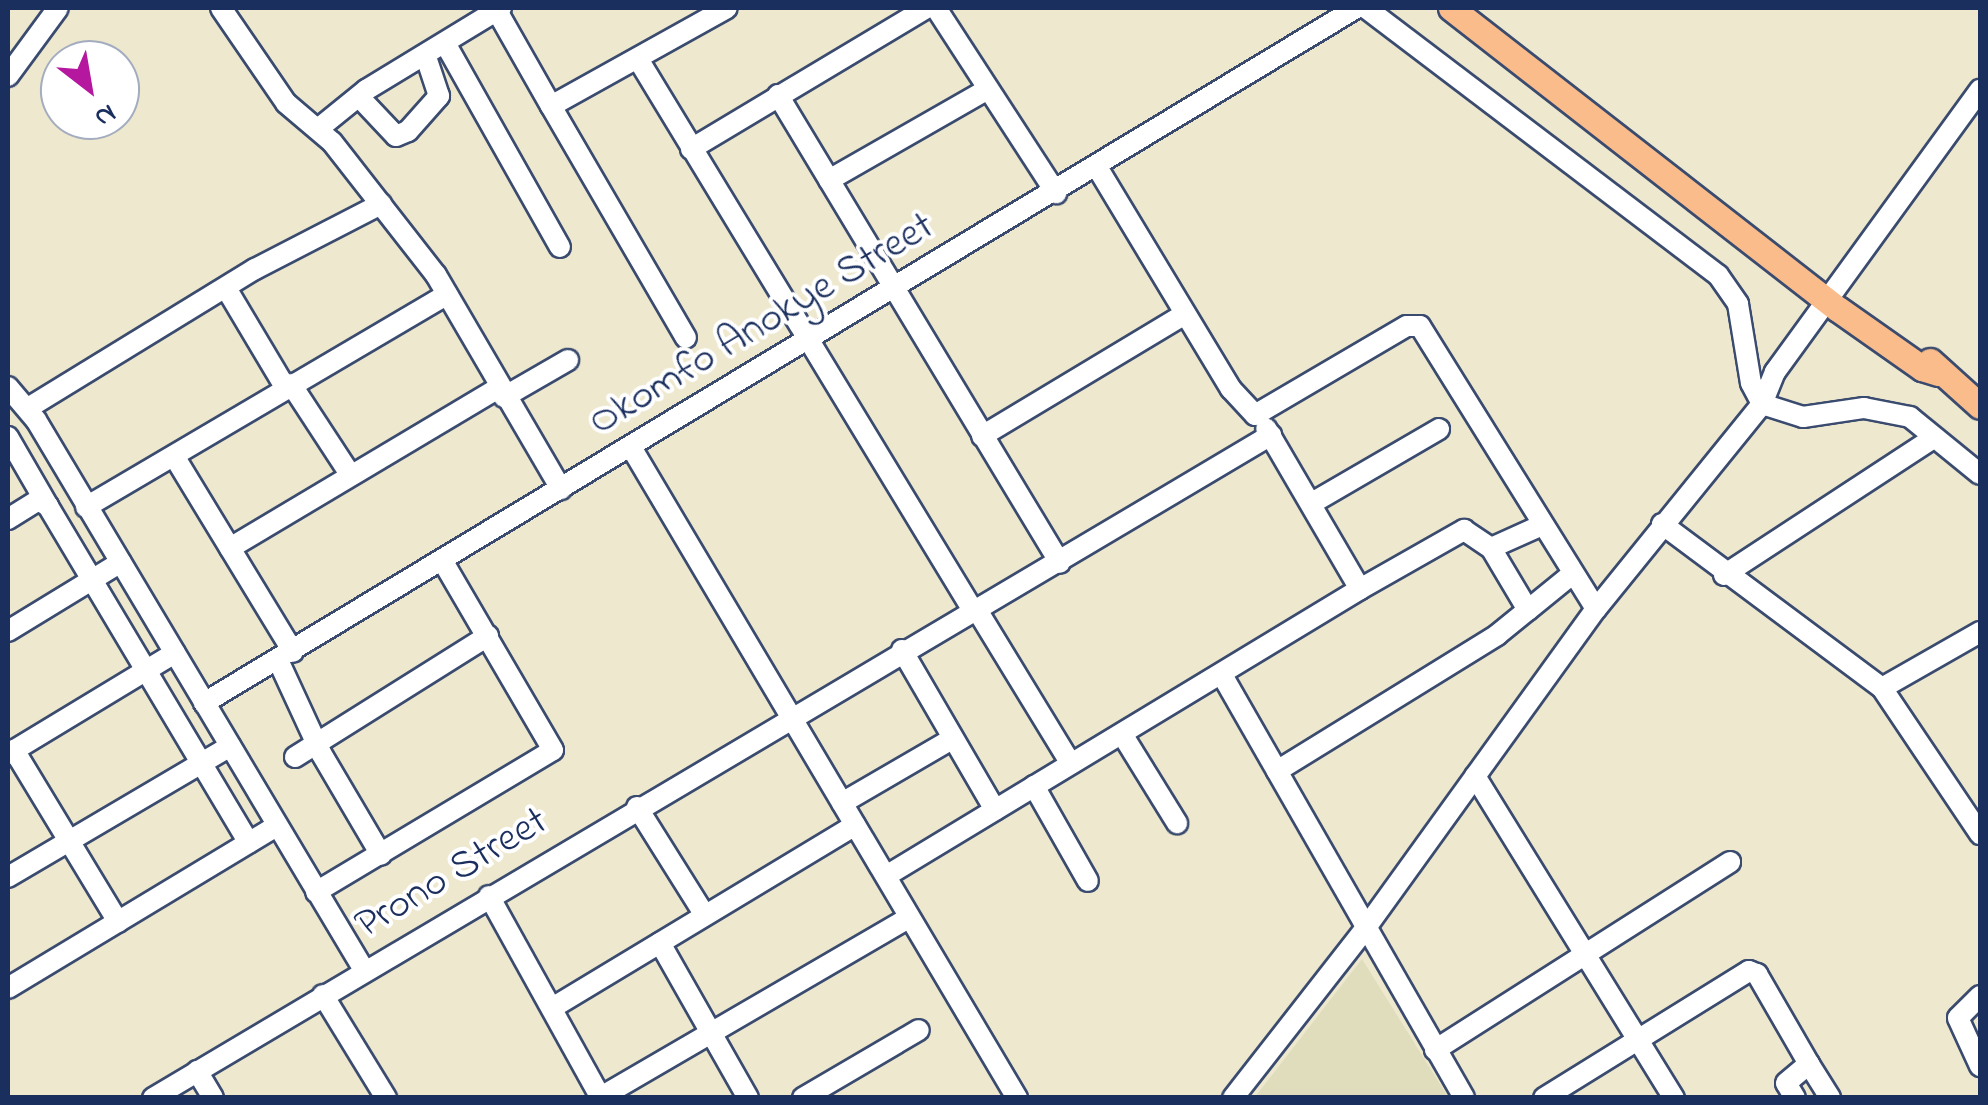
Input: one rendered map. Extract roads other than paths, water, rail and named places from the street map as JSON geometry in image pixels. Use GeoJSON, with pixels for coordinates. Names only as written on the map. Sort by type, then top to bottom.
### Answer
{"type":"FeatureCollection","features":[{"type":"Feature","properties":{"kind":"main road"},"geometry":{"type":"LineString","coordinates":[[1450,8],[1980,406]]}},
{"type":"Feature","properties":{"kind":"street"},"geometry":{"type":"LineString","coordinates":[[8,76],[58,8]]}},
{"type":"Feature","properties":{"kind":"street"},"geometry":{"type":"LineString","coordinates":[[222,8],[286,103],[318,129],[381,204],[446,294],[561,489]]}},
{"type":"Feature","properties":{"kind":"street"},"geometry":{"type":"LineString","coordinates":[[550,106],[728,8]]}},
{"type":"Feature","properties":{"kind":"street"},"geometry":{"type":"LineString","coordinates":[[691,150],[927,8]]}},
{"type":"Feature","properties":{"kind":"street"},"geometry":{"type":"LineString","coordinates":[[936,8],[1056,193]]}},
{"type":"Feature","properties":{"kind":"street","name":"Okomfo Anokye Street"},"geometry":{"type":"LineString","coordinates":[[204,703],[896,290],[1356,8]]}},
{"type":"Feature","properties":{"kind":"street"},"geometry":{"type":"LineString","coordinates":[[1366,8],[1718,275],[1738,304],[1751,383],[1762,404],[1803,417],[1885,409],[1910,416],[1980,474]]}},
{"type":"Feature","properties":{"kind":"street"},"geometry":{"type":"LineString","coordinates":[[318,129],[411,60],[426,57],[499,10],[550,106],[686,338]]}},
{"type":"Feature","properties":{"kind":"street"},"geometry":{"type":"LineString","coordinates":[[445,44],[560,248]]}},
{"type":"Feature","properties":{"kind":"street"},"geometry":{"type":"LineString","coordinates":[[361,99],[396,136],[408,131],[439,96],[426,57]]}},
{"type":"Feature","properties":{"kind":"street"},"geometry":{"type":"LineString","coordinates":[[638,59],[805,342],[1071,764]]}},
{"type":"Feature","properties":{"kind":"street"},"geometry":{"type":"LineString","coordinates":[[829,180],[988,89]]}},
{"type":"Feature","properties":{"kind":"street"},"geometry":{"type":"LineString","coordinates":[[1233,1098],[1365,928],[1596,609],[1762,404],[1838,299],[1880,252],[1903,202],[1980,90]]}},
{"type":"Feature","properties":{"kind":"street"},"geometry":{"type":"LineString","coordinates":[[778,95],[1060,563]]}},
{"type":"Feature","properties":{"kind":"street"},"geometry":{"type":"LineString","coordinates":[[1097,166],[1231,389],[1271,435],[1360,589]]}},
{"type":"Feature","properties":{"kind":"street"},"geometry":{"type":"LineString","coordinates":[[28,408],[226,288],[381,204]]}},
{"type":"Feature","properties":{"kind":"street"},"geometry":{"type":"LineString","coordinates":[[226,288],[350,474]]}},
{"type":"Feature","properties":{"kind":"street"},"geometry":{"type":"LineString","coordinates":[[86,507],[446,294]]}},
{"type":"Feature","properties":{"kind":"street"},"geometry":{"type":"LineString","coordinates":[[982,436],[1186,314]]}},
{"type":"Feature","properties":{"kind":"street"},"geometry":{"type":"LineString","coordinates":[[1255,415],[1407,326],[1420,326],[1540,526],[1596,609]]}},
{"type":"Feature","properties":{"kind":"street"},"geometry":{"type":"LineString","coordinates":[[230,548],[350,474],[568,360]]}},
{"type":"Feature","properties":{"kind":"street"},"geometry":{"type":"LineString","coordinates":[[8,388],[28,408],[364,970]]}},
{"type":"Feature","properties":{"kind":"street"},"geometry":{"type":"LineString","coordinates":[[1312,503],[1439,429]]}},
{"type":"Feature","properties":{"kind":"street","name":"Prono Street"},"geometry":{"type":"LineString","coordinates":[[153,1098],[790,715],[1060,563],[1271,435]]}},
{"type":"Feature","properties":{"kind":"street"},"geometry":{"type":"LineString","coordinates":[[8,437],[248,843]]}},
{"type":"Feature","properties":{"kind":"street"},"geometry":{"type":"LineString","coordinates":[[1724,575],[1933,438]]}},
{"type":"Feature","properties":{"kind":"street"},"geometry":{"type":"LineString","coordinates":[[631,447],[1017,1098]]}},
{"type":"Feature","properties":{"kind":"street"},"geometry":{"type":"LineString","coordinates":[[174,456],[230,548],[286,656],[320,742],[320,753],[381,855]]}},
{"type":"Feature","properties":{"kind":"street"},"geometry":{"type":"LineString","coordinates":[[8,519],[38,500],[48,506]]}},
{"type":"Feature","properties":{"kind":"street"},"geometry":{"type":"LineString","coordinates":[[1662,524],[1724,575],[1882,688],[1980,834]]}},
{"type":"Feature","properties":{"kind":"street"},"geometry":{"type":"LineString","coordinates":[[1491,548],[1540,526]]}},
{"type":"Feature","properties":{"kind":"street"},"geometry":{"type":"LineString","coordinates":[[886,876],[1464,530],[1491,548],[1528,610]]}},
{"type":"Feature","properties":{"kind":"street"},"geometry":{"type":"LineString","coordinates":[[316,892],[553,750],[442,560]]}},
{"type":"Feature","properties":{"kind":"street"},"geometry":{"type":"LineString","coordinates":[[8,631],[120,562]]}},
{"type":"Feature","properties":{"kind":"street"},"geometry":{"type":"LineString","coordinates":[[1276,771],[1497,635],[1571,575]]}},
{"type":"Feature","properties":{"kind":"street"},"geometry":{"type":"LineString","coordinates":[[1882,688],[1980,632]]}},
{"type":"Feature","properties":{"kind":"street"},"geometry":{"type":"LineString","coordinates":[[295,758],[488,636]]}},
{"type":"Feature","properties":{"kind":"street"},"geometry":{"type":"LineString","coordinates":[[902,650],[996,810]]}},
{"type":"Feature","properties":{"kind":"street"},"geometry":{"type":"LineString","coordinates":[[118,922],[10,752],[175,653]]}},
{"type":"Feature","properties":{"kind":"street"},"geometry":{"type":"LineString","coordinates":[[1222,675],[1464,1098]]}},
{"type":"Feature","properties":{"kind":"street"},"geometry":{"type":"LineString","coordinates":[[1122,734],[1177,823]]}},
{"type":"Feature","properties":{"kind":"street"},"geometry":{"type":"LineString","coordinates":[[842,803],[952,739]]}},
{"type":"Feature","properties":{"kind":"street"},"geometry":{"type":"LineString","coordinates":[[8,877],[230,746]]}},
{"type":"Feature","properties":{"kind":"street"},"geometry":{"type":"LineString","coordinates":[[1475,776],[1674,1098]]}},
{"type":"Feature","properties":{"kind":"street"},"geometry":{"type":"LineString","coordinates":[[1034,786],[1088,881]]}},
{"type":"Feature","properties":{"kind":"street"},"geometry":{"type":"LineString","coordinates":[[638,807],[704,914]]}},
{"type":"Feature","properties":{"kind":"street"},"geometry":{"type":"LineString","coordinates":[[552,1008],[855,825]]}},
{"type":"Feature","properties":{"kind":"street"},"geometry":{"type":"LineString","coordinates":[[8,988],[277,826]]}},
{"type":"Feature","properties":{"kind":"street"},"geometry":{"type":"LineString","coordinates":[[1436,1050],[1730,862]]}},
{"type":"Feature","properties":{"kind":"street"},"geometry":{"type":"LineString","coordinates":[[489,896],[601,1097],[627,1091],[709,1034],[909,918]]}},
{"type":"Feature","properties":{"kind":"street"},"geometry":{"type":"LineString","coordinates":[[660,942],[748,1098]]}},
{"type":"Feature","properties":{"kind":"street"},"geometry":{"type":"LineString","coordinates":[[1544,1098],[1637,1038],[1754,971],[1830,1098]]}},
{"type":"Feature","properties":{"kind":"street"},"geometry":{"type":"LineString","coordinates":[[323,995],[386,1098]]}},
{"type":"Feature","properties":{"kind":"street"},"geometry":{"type":"LineString","coordinates":[[1980,996],[1958,1018],[1980,1066]]}},
{"type":"Feature","properties":{"kind":"street"},"geometry":{"type":"LineString","coordinates":[[804,1098],[919,1030]]}},
{"type":"Feature","properties":{"kind":"street"},"geometry":{"type":"LineString","coordinates":[[1795,1098],[1786,1083],[1809,1064]]}},
{"type":"Feature","properties":{"kind":"street"},"geometry":{"type":"LineString","coordinates":[[197,1071],[213,1098]]}},
{"type":"Feature","properties":{"kind":"street"},"geometry":{"type":"LineString","coordinates":[[584,1098],[588,1074]]}}]}
